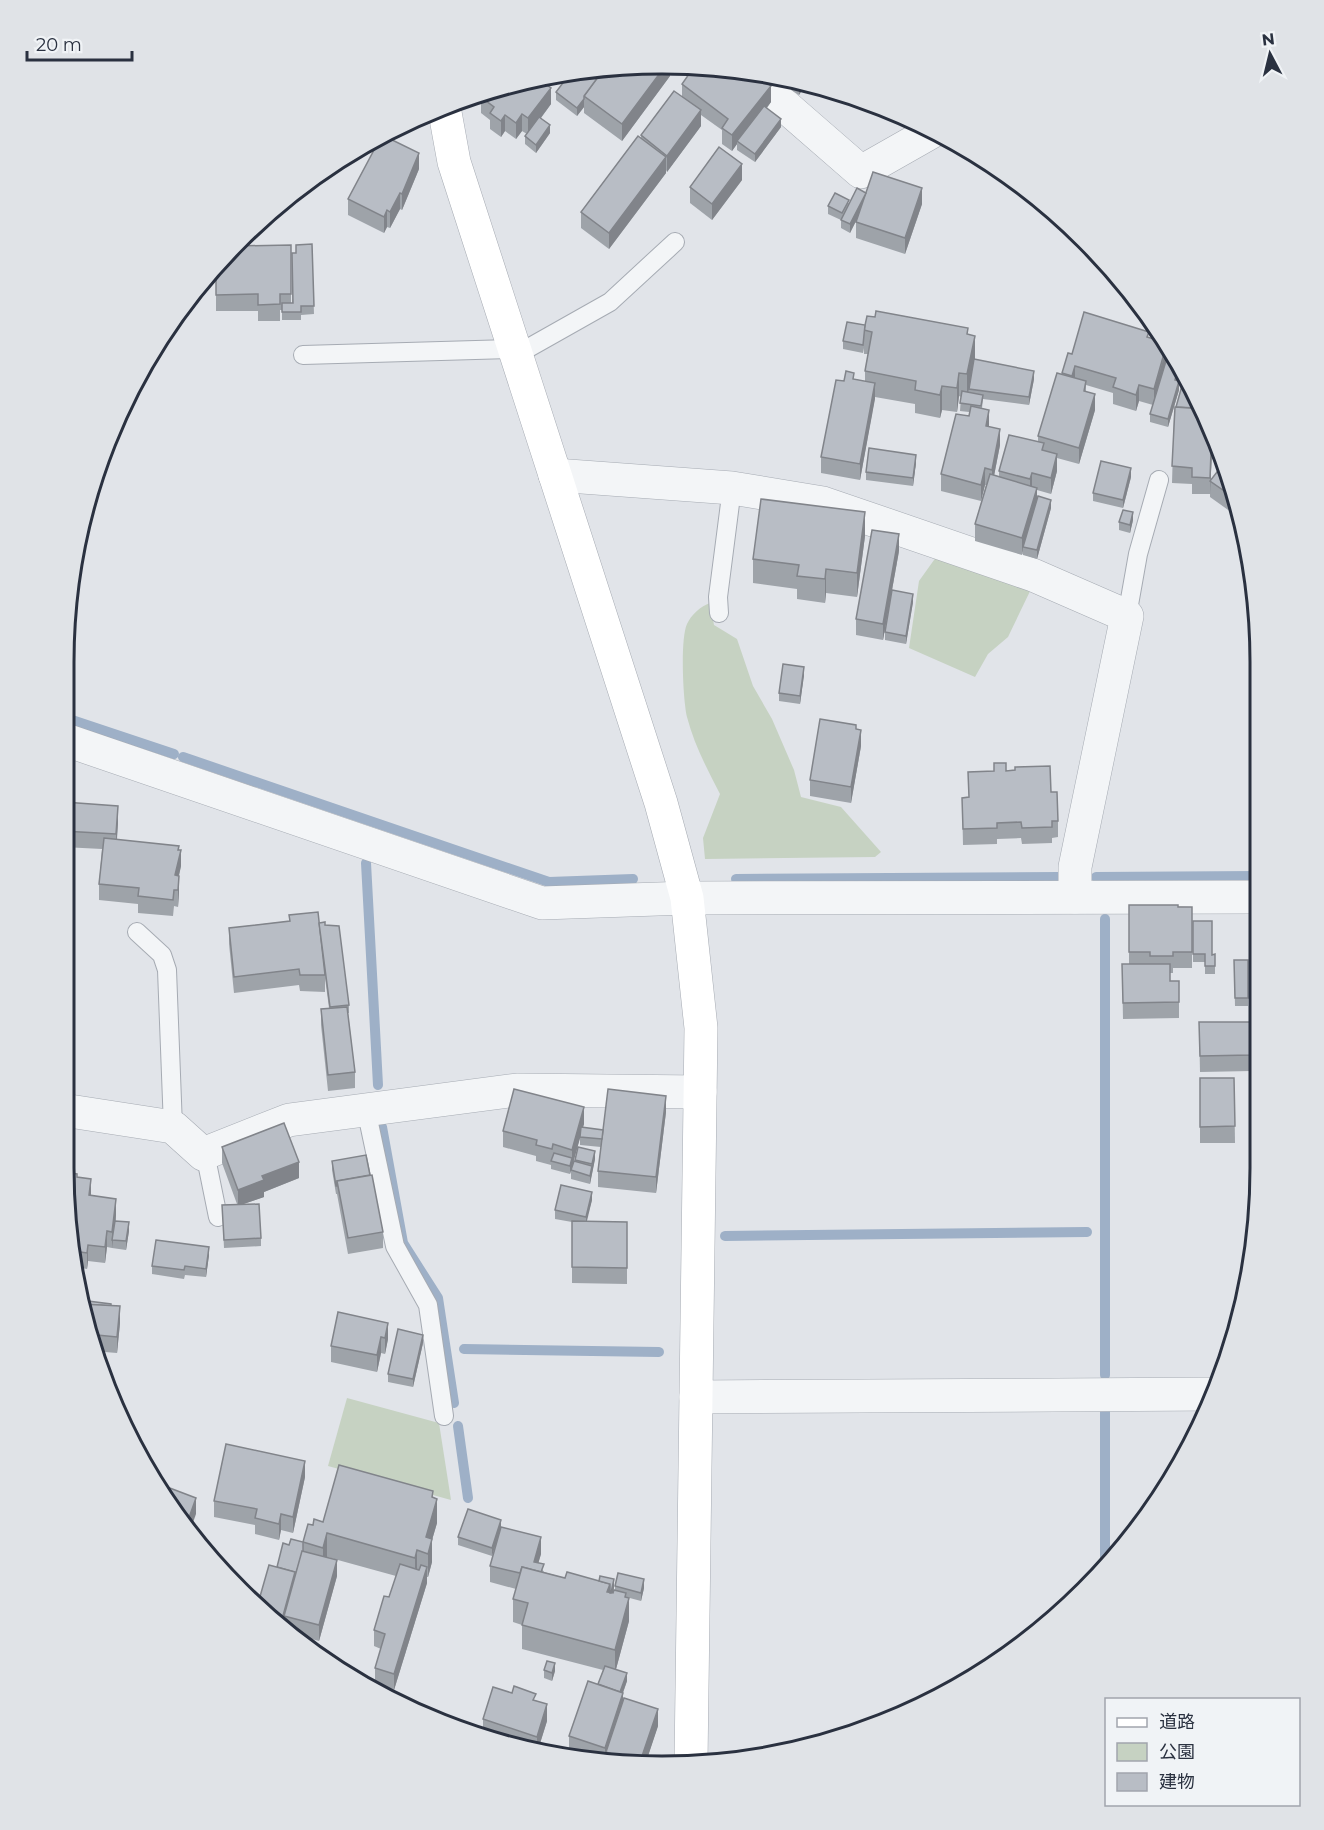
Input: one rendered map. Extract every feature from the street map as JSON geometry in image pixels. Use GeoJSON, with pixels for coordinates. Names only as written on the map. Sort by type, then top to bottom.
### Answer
{"type":"FeatureCollection","features":[{"type":"Feature","properties":{"kind":"street"},"geometry":{"type":"LineString","coordinates":[[757,82],[861,172],[925,136]]}},
{"type":"Feature","properties":{"kind":"street"},"geometry":{"type":"LineString","coordinates":[[446,115],[454,162],[661,803],[687,898],[701,1028],[691,1755]]}},
{"type":"Feature","properties":{"kind":"street"},"geometry":{"type":"LineString","coordinates":[[555,475],[732,488],[823,503],[1034,575],[1127,616],[1075,867],[1075,897]]}},
{"type":"Feature","properties":{"kind":"street"},"geometry":{"type":"LineString","coordinates":[[73,743],[542,903],[687,898],[1250,897]]}},
{"type":"Feature","properties":{"kind":"street"},"geometry":{"type":"LineString","coordinates":[[73,1112],[173,1127],[205,1153],[289,1120],[517,1090],[700,1092]]}},
{"type":"Feature","properties":{"kind":"street"},"geometry":{"type":"LineString","coordinates":[[696,1397],[1206,1394]]}},
{"type":"Feature","properties":{"kind":"lane"},"geometry":{"type":"LineString","coordinates":[[303,355],[515,352],[610,302],[675,242]]}},
{"type":"Feature","properties":{"kind":"lane"},"geometry":{"type":"LineString","coordinates":[[1127,616],[1138,554],[1159,480]]}},
{"type":"Feature","properties":{"kind":"lane"},"geometry":{"type":"LineString","coordinates":[[719,613],[718,597],[732,488]]}},
{"type":"Feature","properties":{"kind":"lane"},"geometry":{"type":"LineString","coordinates":[[137,932],[162,955],[166,970],[173,1127]]}},
{"type":"Feature","properties":{"kind":"lane"},"geometry":{"type":"LineString","coordinates":[[366,1109],[395,1246],[428,1305],[444,1416]]}},
{"type":"Feature","properties":{"kind":"lane"},"geometry":{"type":"LineString","coordinates":[[205,1153],[218,1217]]}},
{"type":"Feature","properties":{"kind":"green space"},"geometry":{"type":"Polygon","coordinates":[[[939,553],[1033,585],[1008,637],[988,654],[975,677],[909,648],[919,581],[939,553]]]}},
{"type":"Feature","properties":{"kind":"green space"},"geometry":{"type":"Polygon","coordinates":[[[710,603],[714,625],[737,639],[753,686],[772,719],[794,770],[801,797],[841,807],[881,852],[875,857],[705,859],[703,838],[720,794],[697,747],[687,717],[683,684],[683,642],[691,617],[710,603]]]}},
{"type":"Feature","properties":{"kind":"green space"},"geometry":{"type":"Polygon","coordinates":[[[347,1398],[439,1423],[451,1500],[328,1466],[347,1398]]]}},
{"type":"Feature","properties":{"kind":"building"},"geometry":{"type":"Polygon","coordinates":[[[659,74],[622,124],[584,96],[597,78],[659,74]]]}},
{"type":"Feature","properties":{"kind":"building"},"geometry":{"type":"Polygon","coordinates":[[[689,75],[739,79],[771,86],[732,135],[722,128],[728,119],[682,84],[689,75]]]}},
{"type":"Feature","properties":{"kind":"building"},"geometry":{"type":"Polygon","coordinates":[[[598,78],[577,108],[556,92],[563,82],[598,78]]]}},
{"type":"Feature","properties":{"kind":"building"},"geometry":{"type":"Polygon","coordinates":[[[547,85],[551,88],[528,118],[522,114],[516,123],[505,115],[501,121],[490,113],[494,107],[486,101],[547,85]]]}},
{"type":"Feature","properties":{"kind":"building"},"geometry":{"type":"Polygon","coordinates":[[[674,91],[701,110],[667,156],[641,135],[674,91]]]}},
{"type":"Feature","properties":{"kind":"building"},"geometry":{"type":"Polygon","coordinates":[[[764,106],[781,119],[755,154],[737,141],[764,106]]]}},
{"type":"Feature","properties":{"kind":"building"},"geometry":{"type":"Polygon","coordinates":[[[539,117],[550,125],[536,145],[525,136],[539,117]]]}},
{"type":"Feature","properties":{"kind":"building"},"geometry":{"type":"Polygon","coordinates":[[[638,136],[666,157],[609,233],[581,212],[638,136]]]}},
{"type":"Feature","properties":{"kind":"building"},"geometry":{"type":"Polygon","coordinates":[[[391,140],[419,153],[402,194],[400,193],[390,212],[387,210],[384,217],[348,199],[375,148],[391,140]]]}},
{"type":"Feature","properties":{"kind":"building"},"geometry":{"type":"Polygon","coordinates":[[[719,147],[742,164],[712,204],[690,187],[719,147]]]}},
{"type":"Feature","properties":{"kind":"building"},"geometry":{"type":"Polygon","coordinates":[[[873,172],[922,188],[905,238],[856,222],[873,172]]]}},
{"type":"Feature","properties":{"kind":"building"},"geometry":{"type":"Polygon","coordinates":[[[857,188],[866,193],[850,224],[841,220],[857,188]]]}},
{"type":"Feature","properties":{"kind":"building"},"geometry":{"type":"Polygon","coordinates":[[[835,193],[849,200],[842,213],[828,206],[835,193]]]}},
{"type":"Feature","properties":{"kind":"building"},"geometry":{"type":"Polygon","coordinates":[[[312,244],[314,306],[301,306],[301,312],[282,312],[282,303],[293,303],[292,253],[296,253],[296,245],[312,244]]]}},
{"type":"Feature","properties":{"kind":"building"},"geometry":{"type":"Polygon","coordinates":[[[291,245],[291,294],[280,294],[280,304],[258,305],[258,294],[216,295],[216,279],[246,246],[291,245]]]}},
{"type":"Feature","properties":{"kind":"building"},"geometry":{"type":"Polygon","coordinates":[[[876,311],[968,328],[967,334],[975,336],[967,374],[959,373],[957,388],[942,386],[940,395],[915,390],[916,381],[865,371],[872,332],[864,330],[867,316],[875,317],[876,311]]]}},
{"type":"Feature","properties":{"kind":"building"},"geometry":{"type":"Polygon","coordinates":[[[1084,312],[1149,332],[1147,337],[1154,339],[1164,355],[1154,389],[1139,385],[1136,395],[1113,387],[1116,378],[1075,366],[1072,376],[1062,373],[1068,353],[1072,354],[1084,312]]]}},
{"type":"Feature","properties":{"kind":"building"},"geometry":{"type":"Polygon","coordinates":[[[847,322],[865,325],[863,345],[843,341],[847,322]]]}},
{"type":"Feature","properties":{"kind":"building"},"geometry":{"type":"Polygon","coordinates":[[[974,359],[1034,371],[1029,397],[969,389],[974,359]]]}},
{"type":"Feature","properties":{"kind":"building"},"geometry":{"type":"Polygon","coordinates":[[[1166,361],[1168,362],[1176,376],[1175,380],[1179,381],[1168,419],[1150,414],[1166,361]]]}},
{"type":"Feature","properties":{"kind":"building"},"geometry":{"type":"Polygon","coordinates":[[[846,371],[854,373],[853,379],[875,383],[860,464],[821,457],[836,380],[844,381],[846,371]]]}},
{"type":"Feature","properties":{"kind":"building"},"geometry":{"type":"Polygon","coordinates":[[[1057,373],[1086,381],[1084,391],[1095,394],[1079,448],[1038,436],[1057,373]]]}},
{"type":"Feature","properties":{"kind":"building"},"geometry":{"type":"Polygon","coordinates":[[[1182,386],[1193,408],[1176,407],[1182,386]]]}},
{"type":"Feature","properties":{"kind":"building"},"geometry":{"type":"Polygon","coordinates":[[[962,391],[983,395],[981,406],[960,403],[962,391]]]}},
{"type":"Feature","properties":{"kind":"building"},"geometry":{"type":"Polygon","coordinates":[[[971,406],[989,410],[986,426],[1000,429],[992,470],[985,468],[981,485],[941,474],[956,414],[969,416],[971,406]]]}},
{"type":"Feature","properties":{"kind":"building"},"geometry":{"type":"Polygon","coordinates":[[[1175,407],[1193,408],[1211,451],[1210,478],[1192,477],[1192,468],[1172,466],[1175,407]]]}},
{"type":"Feature","properties":{"kind":"building"},"geometry":{"type":"Polygon","coordinates":[[[1009,435],[1044,443],[1042,450],[1057,454],[1051,478],[1032,473],[1030,479],[999,471],[1009,435]]]}},
{"type":"Feature","properties":{"kind":"building"},"geometry":{"type":"Polygon","coordinates":[[[869,448],[916,455],[913,478],[866,472],[869,448]]]}},
{"type":"Feature","properties":{"kind":"building"},"geometry":{"type":"Polygon","coordinates":[[[1101,461],[1131,468],[1123,500],[1093,493],[1101,461]]]}},
{"type":"Feature","properties":{"kind":"building"},"geometry":{"type":"Polygon","coordinates":[[[1218,471],[1224,491],[1210,481],[1218,471]]]}},
{"type":"Feature","properties":{"kind":"building"},"geometry":{"type":"Polygon","coordinates":[[[990,474],[1037,488],[1022,538],[975,524],[990,474]]]}},
{"type":"Feature","properties":{"kind":"building"},"geometry":{"type":"Polygon","coordinates":[[[1038,496],[1051,500],[1037,550],[1023,547],[1038,496]]]}},
{"type":"Feature","properties":{"kind":"building"},"geometry":{"type":"Polygon","coordinates":[[[761,499],[865,512],[857,573],[826,569],[825,579],[797,576],[799,565],[753,559],[761,499]]]}},
{"type":"Feature","properties":{"kind":"building"},"geometry":{"type":"Polygon","coordinates":[[[1123,510],[1133,512],[1130,525],[1119,522],[1123,510]]]}},
{"type":"Feature","properties":{"kind":"building"},"geometry":{"type":"Polygon","coordinates":[[[872,530],[899,534],[883,624],[856,619],[872,530]]]}},
{"type":"Feature","properties":{"kind":"building"},"geometry":{"type":"Polygon","coordinates":[[[892,590],[913,594],[906,636],[885,632],[892,590]]]}},
{"type":"Feature","properties":{"kind":"building"},"geometry":{"type":"Polygon","coordinates":[[[783,664],[804,667],[800,696],[779,693],[783,664]]]}},
{"type":"Feature","properties":{"kind":"building"},"geometry":{"type":"Polygon","coordinates":[[[820,719],[856,725],[856,729],[861,730],[851,787],[810,780],[820,719]]]}},
{"type":"Feature","properties":{"kind":"building"},"geometry":{"type":"Polygon","coordinates":[[[994,763],[1006,763],[1006,771],[1015,770],[1015,767],[1050,766],[1051,792],[1057,792],[1058,821],[1052,821],[1052,827],[1022,828],[1021,822],[997,823],[997,828],[963,829],[962,798],[969,797],[968,772],[994,771],[994,763]]]}},
{"type":"Feature","properties":{"kind":"building"},"geometry":{"type":"Polygon","coordinates":[[[73,803],[118,806],[116,834],[73,832],[73,803]]]}},
{"type":"Feature","properties":{"kind":"building"},"geometry":{"type":"Polygon","coordinates":[[[104,838],[179,846],[178,850],[181,850],[175,875],[179,876],[178,890],[174,890],[173,900],[138,896],[139,888],[99,884],[104,838]]]}},
{"type":"Feature","properties":{"kind":"building"},"geometry":{"type":"Polygon","coordinates":[[[1129,905],[1192,907],[1192,952],[1173,952],[1173,956],[1150,956],[1150,952],[1129,952],[1129,905]]]}},
{"type":"Feature","properties":{"kind":"building"},"geometry":{"type":"Polygon","coordinates":[[[318,912],[325,975],[300,975],[299,969],[234,977],[229,928],[290,921],[289,915],[318,912]]]}},
{"type":"Feature","properties":{"kind":"building"},"geometry":{"type":"Polygon","coordinates":[[[1193,921],[1212,921],[1212,955],[1215,954],[1215,966],[1205,966],[1205,954],[1193,954],[1193,921]]]}},
{"type":"Feature","properties":{"kind":"building"},"geometry":{"type":"Polygon","coordinates":[[[325,922],[325,925],[339,926],[349,1005],[330,1007],[319,923],[325,922]]]}},
{"type":"Feature","properties":{"kind":"building"},"geometry":{"type":"Polygon","coordinates":[[[1234,960],[1248,960],[1248,998],[1235,998],[1234,960]]]}},
{"type":"Feature","properties":{"kind":"building"},"geometry":{"type":"Polygon","coordinates":[[[1122,964],[1170,964],[1170,981],[1179,981],[1179,1002],[1123,1003],[1122,964]]]}},
{"type":"Feature","properties":{"kind":"building"},"geometry":{"type":"Polygon","coordinates":[[[347,1007],[355,1072],[328,1075],[321,1009],[347,1007]]]}},
{"type":"Feature","properties":{"kind":"building"},"geometry":{"type":"Polygon","coordinates":[[[1199,1022],[1250,1022],[1250,1055],[1200,1056],[1199,1022]]]}},
{"type":"Feature","properties":{"kind":"building"},"geometry":{"type":"Polygon","coordinates":[[[1200,1078],[1234,1078],[1235,1126],[1200,1127],[1200,1078]]]}},
{"type":"Feature","properties":{"kind":"building"},"geometry":{"type":"Polygon","coordinates":[[[514,1089],[584,1107],[572,1150],[553,1144],[552,1149],[536,1145],[537,1140],[503,1131],[514,1089]]]}},
{"type":"Feature","properties":{"kind":"building"},"geometry":{"type":"Polygon","coordinates":[[[608,1089],[666,1096],[656,1177],[598,1171],[608,1089]]]}},
{"type":"Feature","properties":{"kind":"building"},"geometry":{"type":"Polygon","coordinates":[[[284,1123],[299,1162],[262,1176],[264,1180],[238,1190],[222,1147],[284,1123]]]}},
{"type":"Feature","properties":{"kind":"building"},"geometry":{"type":"Polygon","coordinates":[[[581,1127],[603,1130],[602,1139],[580,1137],[581,1127]]]}},
{"type":"Feature","properties":{"kind":"building"},"geometry":{"type":"Polygon","coordinates":[[[578,1147],[595,1151],[592,1164],[575,1160],[578,1147]]]}},
{"type":"Feature","properties":{"kind":"building"},"geometry":{"type":"Polygon","coordinates":[[[554,1153],[572,1158],[570,1166],[551,1161],[554,1153]]]}},
{"type":"Feature","properties":{"kind":"building"},"geometry":{"type":"Polygon","coordinates":[[[366,1155],[370,1175],[337,1181],[336,1186],[332,1161],[366,1155]]]}},
{"type":"Feature","properties":{"kind":"building"},"geometry":{"type":"Polygon","coordinates":[[[574,1161],[592,1166],[590,1176],[571,1170],[574,1161]]]}},
{"type":"Feature","properties":{"kind":"building"},"geometry":{"type":"Polygon","coordinates":[[[73,1173],[77,1174],[77,1177],[91,1179],[89,1195],[116,1199],[112,1232],[107,1231],[105,1247],[88,1245],[87,1253],[80,1252],[73,1173]]]}},
{"type":"Feature","properties":{"kind":"building"},"geometry":{"type":"Polygon","coordinates":[[[372,1175],[383,1232],[348,1238],[337,1181],[372,1175]]]}},
{"type":"Feature","properties":{"kind":"building"},"geometry":{"type":"Polygon","coordinates":[[[561,1185],[592,1192],[586,1217],[555,1210],[561,1185]]]}},
{"type":"Feature","properties":{"kind":"building"},"geometry":{"type":"Polygon","coordinates":[[[259,1204],[261,1238],[224,1240],[222,1205],[259,1204]]]}},
{"type":"Feature","properties":{"kind":"building"},"geometry":{"type":"Polygon","coordinates":[[[115,1221],[129,1222],[126,1241],[112,1240],[115,1221]]]}},
{"type":"Feature","properties":{"kind":"building"},"geometry":{"type":"Polygon","coordinates":[[[572,1221],[627,1222],[627,1268],[572,1267],[572,1221]]]}},
{"type":"Feature","properties":{"kind":"building"},"geometry":{"type":"Polygon","coordinates":[[[156,1240],[209,1247],[206,1269],[185,1266],[184,1270],[152,1266],[156,1240]]]}},
{"type":"Feature","properties":{"kind":"building"},"geometry":{"type":"Polygon","coordinates":[[[89,1301],[111,1304],[111,1306],[90,1305],[89,1301]]]}},
{"type":"Feature","properties":{"kind":"building"},"geometry":{"type":"Polygon","coordinates":[[[90,1304],[120,1306],[117,1337],[99,1335],[90,1304]]]}},
{"type":"Feature","properties":{"kind":"building"},"geometry":{"type":"Polygon","coordinates":[[[338,1312],[388,1323],[385,1338],[381,1337],[377,1355],[331,1346],[338,1312]]]}},
{"type":"Feature","properties":{"kind":"building"},"geometry":{"type":"Polygon","coordinates":[[[398,1329],[423,1335],[413,1379],[388,1374],[398,1329]]]}},
{"type":"Feature","properties":{"kind":"building"},"geometry":{"type":"Polygon","coordinates":[[[226,1444],[305,1461],[293,1517],[281,1514],[279,1524],[255,1518],[257,1509],[214,1501],[226,1444]]]}},
{"type":"Feature","properties":{"kind":"building"},"geometry":{"type":"Polygon","coordinates":[[[339,1465],[433,1491],[432,1497],[437,1499],[426,1537],[432,1539],[428,1554],[417,1550],[415,1558],[327,1533],[323,1548],[303,1542],[308,1524],[313,1525],[314,1519],[323,1522],[339,1465]]]}},
{"type":"Feature","properties":{"kind":"building"},"geometry":{"type":"Polygon","coordinates":[[[168,1487],[196,1498],[189,1518],[168,1487]]]}},
{"type":"Feature","properties":{"kind":"building"},"geometry":{"type":"Polygon","coordinates":[[[468,1509],[501,1520],[492,1548],[458,1537],[468,1509]]]}},
{"type":"Feature","properties":{"kind":"building"},"geometry":{"type":"Polygon","coordinates":[[[501,1527],[541,1537],[534,1562],[544,1564],[541,1572],[522,1567],[520,1573],[490,1566],[501,1527]]]}},
{"type":"Feature","properties":{"kind":"building"},"geometry":{"type":"Polygon","coordinates":[[[291,1539],[303,1542],[303,1551],[295,1577],[295,1572],[277,1567],[283,1543],[289,1545],[291,1539]]]}},
{"type":"Feature","properties":{"kind":"building"},"geometry":{"type":"Polygon","coordinates":[[[302,1551],[337,1560],[319,1625],[284,1616],[302,1551]]]}},
{"type":"Feature","properties":{"kind":"building"},"geometry":{"type":"Polygon","coordinates":[[[400,1564],[419,1570],[421,1565],[427,1567],[394,1674],[375,1668],[385,1634],[374,1630],[384,1596],[389,1597],[400,1564]]]}},
{"type":"Feature","properties":{"kind":"building"},"geometry":{"type":"Polygon","coordinates":[[[269,1565],[295,1572],[283,1617],[260,1597],[269,1565]]]}},
{"type":"Feature","properties":{"kind":"building"},"geometry":{"type":"Polygon","coordinates":[[[522,1567],[565,1578],[567,1572],[610,1584],[607,1592],[613,1593],[614,1590],[626,1593],[625,1597],[629,1598],[615,1650],[522,1625],[528,1603],[513,1599],[522,1567]]]}},
{"type":"Feature","properties":{"kind":"building"},"geometry":{"type":"Polygon","coordinates":[[[618,1573],[644,1579],[641,1593],[615,1586],[618,1573]]]}},
{"type":"Feature","properties":{"kind":"building"},"geometry":{"type":"Polygon","coordinates":[[[600,1576],[614,1579],[611,1593],[610,1584],[599,1581],[600,1576]]]}},
{"type":"Feature","properties":{"kind":"building"},"geometry":{"type":"Polygon","coordinates":[[[547,1661],[555,1663],[552,1673],[544,1670],[547,1661]]]}},
{"type":"Feature","properties":{"kind":"building"},"geometry":{"type":"Polygon","coordinates":[[[605,1666],[627,1673],[620,1692],[598,1684],[605,1666]]]}},
{"type":"Feature","properties":{"kind":"building"},"geometry":{"type":"Polygon","coordinates":[[[588,1681],[623,1693],[605,1748],[569,1736],[588,1681]]]}},
{"type":"Feature","properties":{"kind":"building"},"geometry":{"type":"Polygon","coordinates":[[[514,1686],[536,1694],[533,1700],[547,1704],[537,1737],[483,1719],[493,1687],[512,1693],[514,1686]]]}},
{"type":"Feature","properties":{"kind":"building"},"geometry":{"type":"Polygon","coordinates":[[[624,1698],[658,1709],[642,1755],[606,1752],[624,1698]]]}},
{"type":"Feature","properties":{"kind":"waterway"},"geometry":{"type":"LineString","coordinates":[[73,720],[174,754]]}},
{"type":"Feature","properties":{"kind":"waterway"},"geometry":{"type":"LineString","coordinates":[[183,757],[549,882],[633,879]]}},
{"type":"Feature","properties":{"kind":"waterway"},"geometry":{"type":"LineString","coordinates":[[366,863],[378,1085]]}},
{"type":"Feature","properties":{"kind":"waterway"},"geometry":{"type":"LineString","coordinates":[[1096,877],[1250,876]]}},
{"type":"Feature","properties":{"kind":"waterway"},"geometry":{"type":"LineString","coordinates":[[736,879],[1059,877]]}},
{"type":"Feature","properties":{"kind":"waterway"},"geometry":{"type":"LineString","coordinates":[[1105,919],[1105,1375]]}},
{"type":"Feature","properties":{"kind":"waterway"},"geometry":{"type":"LineString","coordinates":[[382,1127],[403,1243],[438,1298],[454,1403]]}},
{"type":"Feature","properties":{"kind":"waterway"},"geometry":{"type":"LineString","coordinates":[[725,1236],[1087,1232]]}},
{"type":"Feature","properties":{"kind":"waterway"},"geometry":{"type":"LineString","coordinates":[[464,1349],[659,1352]]}},
{"type":"Feature","properties":{"kind":"waterway"},"geometry":{"type":"LineString","coordinates":[[1105,1407],[1105,1555]]}},
{"type":"Feature","properties":{"kind":"waterway"},"geometry":{"type":"LineString","coordinates":[[458,1426],[468,1498]]}}]}
